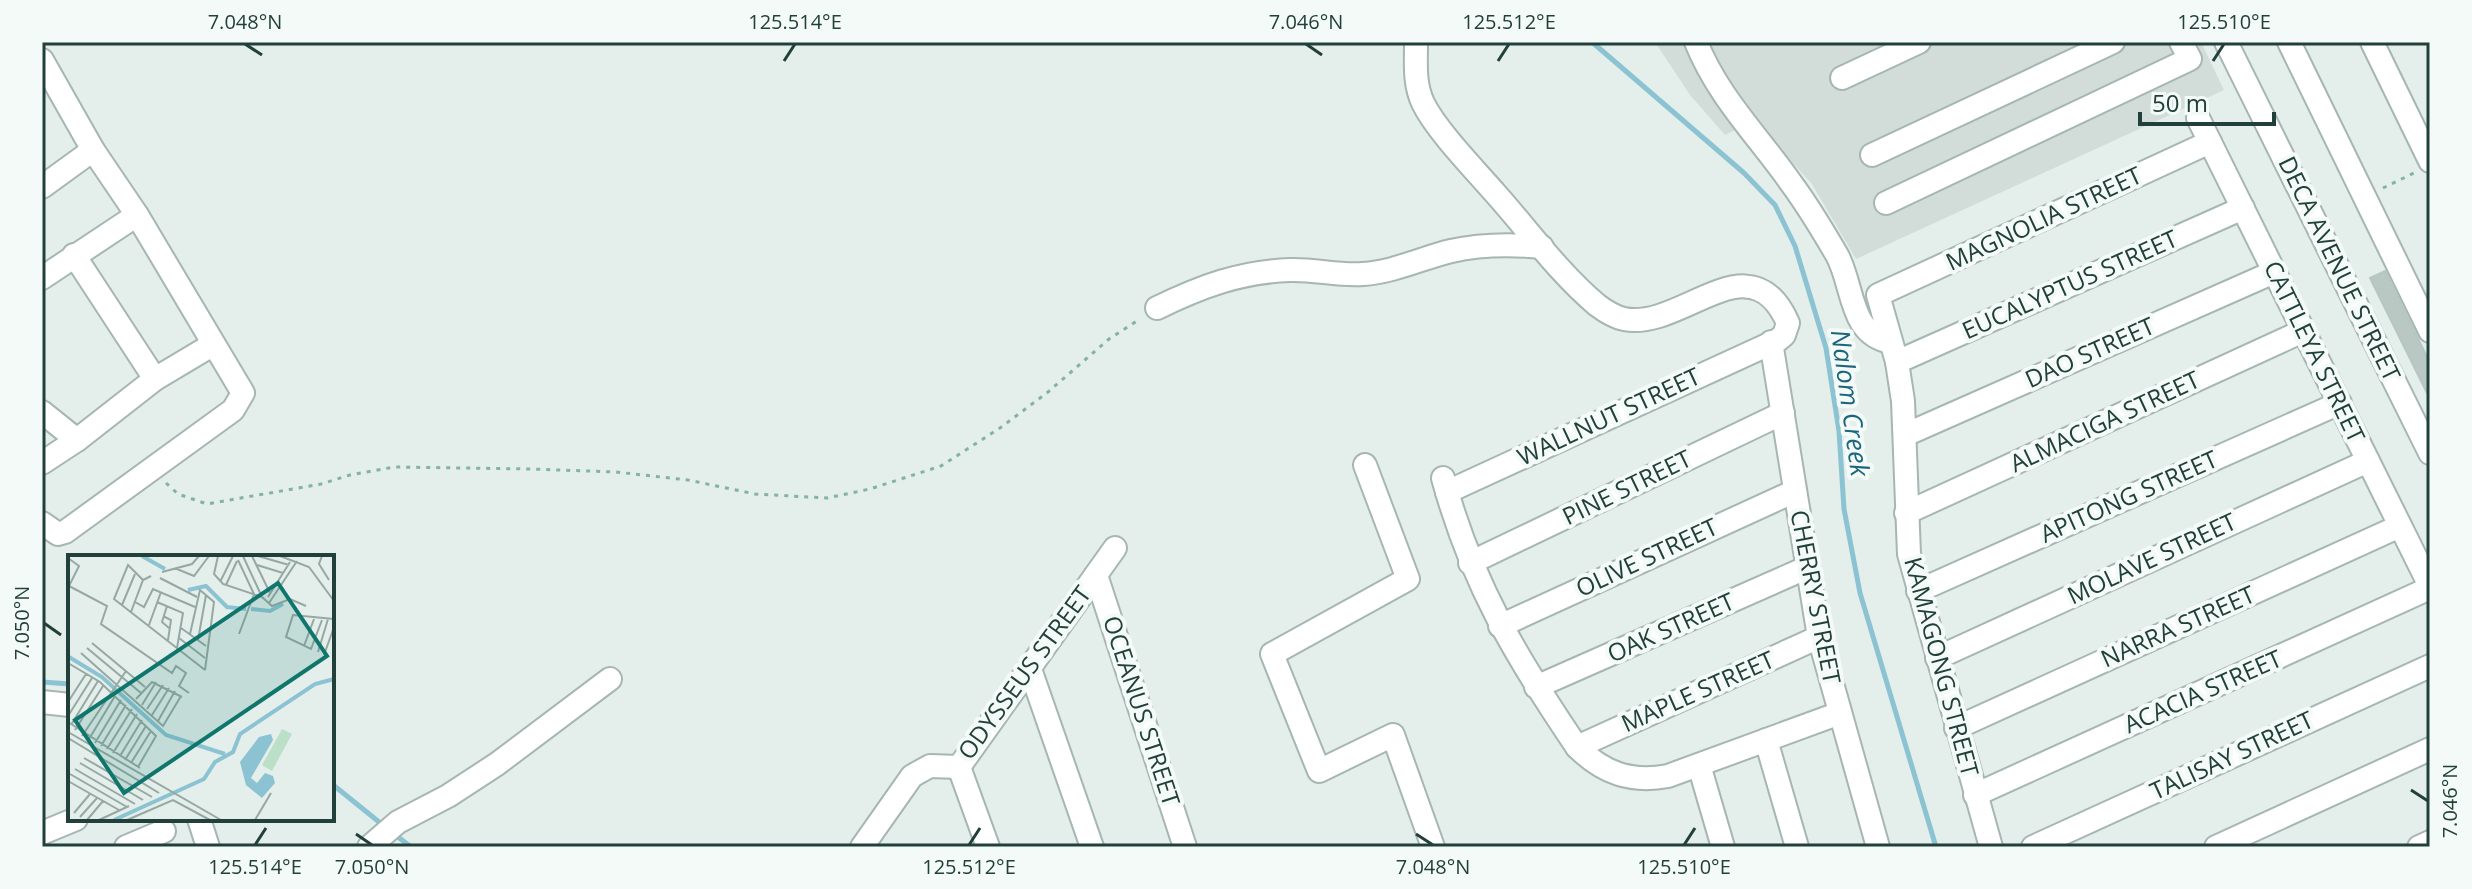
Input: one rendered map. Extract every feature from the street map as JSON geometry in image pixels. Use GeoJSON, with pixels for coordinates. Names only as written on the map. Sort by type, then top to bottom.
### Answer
{"type":"FeatureCollection","features":[{"type":"Feature","properties":{"kind":"street"},"geometry":{"type":"LineString","coordinates":[[1696,42],[1716,85],[1791,183],[1832,247],[1858,320],[1894,352]]}},
{"type":"Feature","properties":{"kind":"street"},"geometry":{"type":"LineString","coordinates":[[1842,78],[1919,42]]}},
{"type":"Feature","properties":{"kind":"street"},"geometry":{"type":"LineString","coordinates":[[1872,155],[2113,42]]}},
{"type":"Feature","properties":{"kind":"street"},"geometry":{"type":"LineString","coordinates":[[1886,203],[2190,59],[2181,42]]}},
{"type":"Feature","properties":{"kind":"street","name":"DECA AVENUE STREET"},"geometry":{"type":"LineString","coordinates":[[2226,42],[2430,453]]}},
{"type":"Feature","properties":{"kind":"street"},"geometry":{"type":"LineString","coordinates":[[2289,42],[2430,331]]}},
{"type":"Feature","properties":{"kind":"street"},"geometry":{"type":"LineString","coordinates":[[2372,42],[2424,166]]}},
{"type":"Feature","properties":{"kind":"street"},"geometry":{"type":"LineString","coordinates":[[1416,44],[1415,77],[1423,103],[1470,165],[1599,306],[1625,319],[1645,320],[1674,311],[1720,289],[1751,286],[1776,302],[1788,323],[1784,335],[1771,342]]}},
{"type":"Feature","properties":{"kind":"street"},"geometry":{"type":"LineString","coordinates":[[42,60],[50,95],[93,150],[137,215],[243,393],[233,410],[65,532],[58,534],[42,523]]}},
{"type":"Feature","properties":{"kind":"street","name":"CATTLEYA STREET"},"geometry":{"type":"LineString","coordinates":[[2198,118],[2430,587]]}},
{"type":"Feature","properties":{"kind":"street","name":"MAGNOLIA STREET"},"geometry":{"type":"LineString","coordinates":[[1878,295],[2210,142]]}},
{"type":"Feature","properties":{"kind":"street"},"geometry":{"type":"LineString","coordinates":[[42,187],[93,150]]}},
{"type":"Feature","properties":{"kind":"street","name":"EUCALYPTUS STREET"},"geometry":{"type":"LineString","coordinates":[[1894,352],[2243,208]]}},
{"type":"Feature","properties":{"kind":"street"},"geometry":{"type":"LineString","coordinates":[[42,278],[137,215]]}},
{"type":"Feature","properties":{"kind":"street"},"geometry":{"type":"LineString","coordinates":[[1157,308],[1199,287],[1240,275],[1292,270],[1362,274],[1487,245],[1542,247]]}},
{"type":"Feature","properties":{"kind":"street"},"geometry":{"type":"LineString","coordinates":[[74,255],[155,379]]}},
{"type":"Feature","properties":{"kind":"street","name":"DAO STREET"},"geometry":{"type":"LineString","coordinates":[[1905,435],[2274,272]]}},
{"type":"Feature","properties":{"kind":"street","name":"KAMAGONG STREET"},"geometry":{"type":"LineString","coordinates":[[1878,295],[1894,352],[1905,435],[1909,554],[1991,847]]}},
{"type":"Feature","properties":{"kind":"street","name":"ALMACIGA STREET"},"geometry":{"type":"LineString","coordinates":[[1906,513],[2303,331]]}},
{"type":"Feature","properties":{"kind":"street","name":"CHERRY STREET"},"geometry":{"type":"LineString","coordinates":[[1771,342],[1819,637],[1878,847]]}},
{"type":"Feature","properties":{"kind":"street","name":"WALLNUT STREET"},"geometry":{"type":"LineString","coordinates":[[1470,563],[1445,484],[1771,342]]}},
{"type":"Feature","properties":{"kind":"street"},"geometry":{"type":"LineString","coordinates":[[42,463],[77,440],[155,379],[212,345]]}},
{"type":"Feature","properties":{"kind":"street","name":"APITONG STREET"},"geometry":{"type":"LineString","coordinates":[[1918,591],[2340,403]]}},
{"type":"Feature","properties":{"kind":"street"},"geometry":{"type":"LineString","coordinates":[[42,412],[77,440]]}},
{"type":"Feature","properties":{"kind":"street","name":"PINE STREET"},"geometry":{"type":"LineString","coordinates":[[1470,563],[1783,413]]}},
{"type":"Feature","properties":{"kind":"street","name":"MOLAVE STREET"},"geometry":{"type":"LineString","coordinates":[[1937,658],[2368,461]]}},
{"type":"Feature","properties":{"kind":"street"},"geometry":{"type":"LineString","coordinates":[[1365,465],[1408,579],[1272,654],[1319,771],[1393,735],[1433,847]]}},
{"type":"Feature","properties":{"kind":"street","name":"OLIVE STREET"},"geometry":{"type":"LineString","coordinates":[[1500,626],[1795,491]]}},
{"type":"Feature","properties":{"kind":"street","name":"NARRA STREET"},"geometry":{"type":"LineString","coordinates":[[1956,728],[2400,526]]}},
{"type":"Feature","properties":{"kind":"street","name":"ODYSSEUS STREET"},"geometry":{"type":"LineString","coordinates":[[862,847],[912,776],[930,766],[959,767],[1115,548]]}},
{"type":"Feature","properties":{"kind":"street"},"geometry":{"type":"LineString","coordinates":[[1470,563],[1500,626],[1536,687],[1577,747],[1592,762],[1609,772],[1630,778],[1659,778],[1840,713]]}},
{"type":"Feature","properties":{"kind":"street","name":"OAK STREET"},"geometry":{"type":"LineString","coordinates":[[1536,687],[1806,568]]}},
{"type":"Feature","properties":{"kind":"street","name":"OCEANUS STREET"},"geometry":{"type":"LineString","coordinates":[[1096,575],[1185,847]]}},
{"type":"Feature","properties":{"kind":"street","name":"ACACIA STREET"},"geometry":{"type":"LineString","coordinates":[[1975,795],[2430,587]]}},
{"type":"Feature","properties":{"kind":"street","name":"MAPLE STREET"},"geometry":{"type":"LineString","coordinates":[[1577,747],[1819,637]]}},
{"type":"Feature","properties":{"kind":"street","name":"TALISAY STREET"},"geometry":{"type":"LineString","coordinates":[[2033,847],[2430,666]]}},
{"type":"Feature","properties":{"kind":"street"},"geometry":{"type":"LineString","coordinates":[[1030,669],[1092,847]]}},
{"type":"Feature","properties":{"kind":"street"},"geometry":{"type":"LineString","coordinates":[[369,847],[398,822],[448,796],[497,764],[610,679]]}},
{"type":"Feature","properties":{"kind":"street"},"geometry":{"type":"LineString","coordinates":[[42,702],[68,705]]}},
{"type":"Feature","properties":{"kind":"street"},"geometry":{"type":"LineString","coordinates":[[1766,740],[1797,847]]}},
{"type":"Feature","properties":{"kind":"street"},"geometry":{"type":"LineString","coordinates":[[2216,847],[2430,749]]}},
{"type":"Feature","properties":{"kind":"street"},"geometry":{"type":"LineString","coordinates":[[1699,765],[1723,847]]}},
{"type":"Feature","properties":{"kind":"street"},"geometry":{"type":"LineString","coordinates":[[959,767],[988,847]]}},
{"type":"Feature","properties":{"kind":"street"},"geometry":{"type":"LineString","coordinates":[[42,833],[71,821]]}},
{"type":"Feature","properties":{"kind":"street"},"geometry":{"type":"LineString","coordinates":[[200,821],[208,847]]}},
{"type":"Feature","properties":{"kind":"street"},"geometry":{"type":"LineString","coordinates":[[127,847],[164,831]]}},
{"type":"Feature","properties":{"kind":"street"},"geometry":{"type":"LineString","coordinates":[[2419,847],[2430,842]]}},
{"type":"Feature","properties":{"kind":"path"},"geometry":{"type":"LineString","coordinates":[[2365,197],[2424,166]]}},
{"type":"Feature","properties":{"kind":"path"},"geometry":{"type":"LineString","coordinates":[[153,466],[178,494],[207,504],[321,484],[375,470],[415,467],[616,472],[688,480],[755,494],[827,498],[870,489],[941,466],[1000,428],[1048,392],[1109,339],[1157,308]]}},
{"type":"Feature","properties":{"kind":"shaded area"},"geometry":{"type":"Polygon","coordinates":[[[1655,42],[2201,42],[2224,90],[1856,259],[1812,184],[1754,121],[1725,135],[1690,95],[1655,42]]]}},
{"type":"Feature","properties":{"kind":"building"},"geometry":{"type":"Polygon","coordinates":[[[2385,271],[2430,363],[2430,399],[2370,278],[2385,271]]]}},
{"type":"Feature","properties":{"kind":"waterway","name":"Nalom Creek"},"geometry":{"type":"LineString","coordinates":[[1592,42],[1744,173],[1775,205],[1795,246],[1826,348],[1839,431],[1844,509],[1860,593],[1936,847]]}},
{"type":"Feature","properties":{"kind":"waterway"},"geometry":{"type":"LineString","coordinates":[[42,682],[68,684]]}},
{"type":"Feature","properties":{"kind":"waterway"},"geometry":{"type":"LineString","coordinates":[[334,786],[384,826]]}},
{"type":"Feature","properties":{"kind":"waterway"},"geometry":{"type":"LineString","coordinates":[[393,833],[411,847]]}}]}
